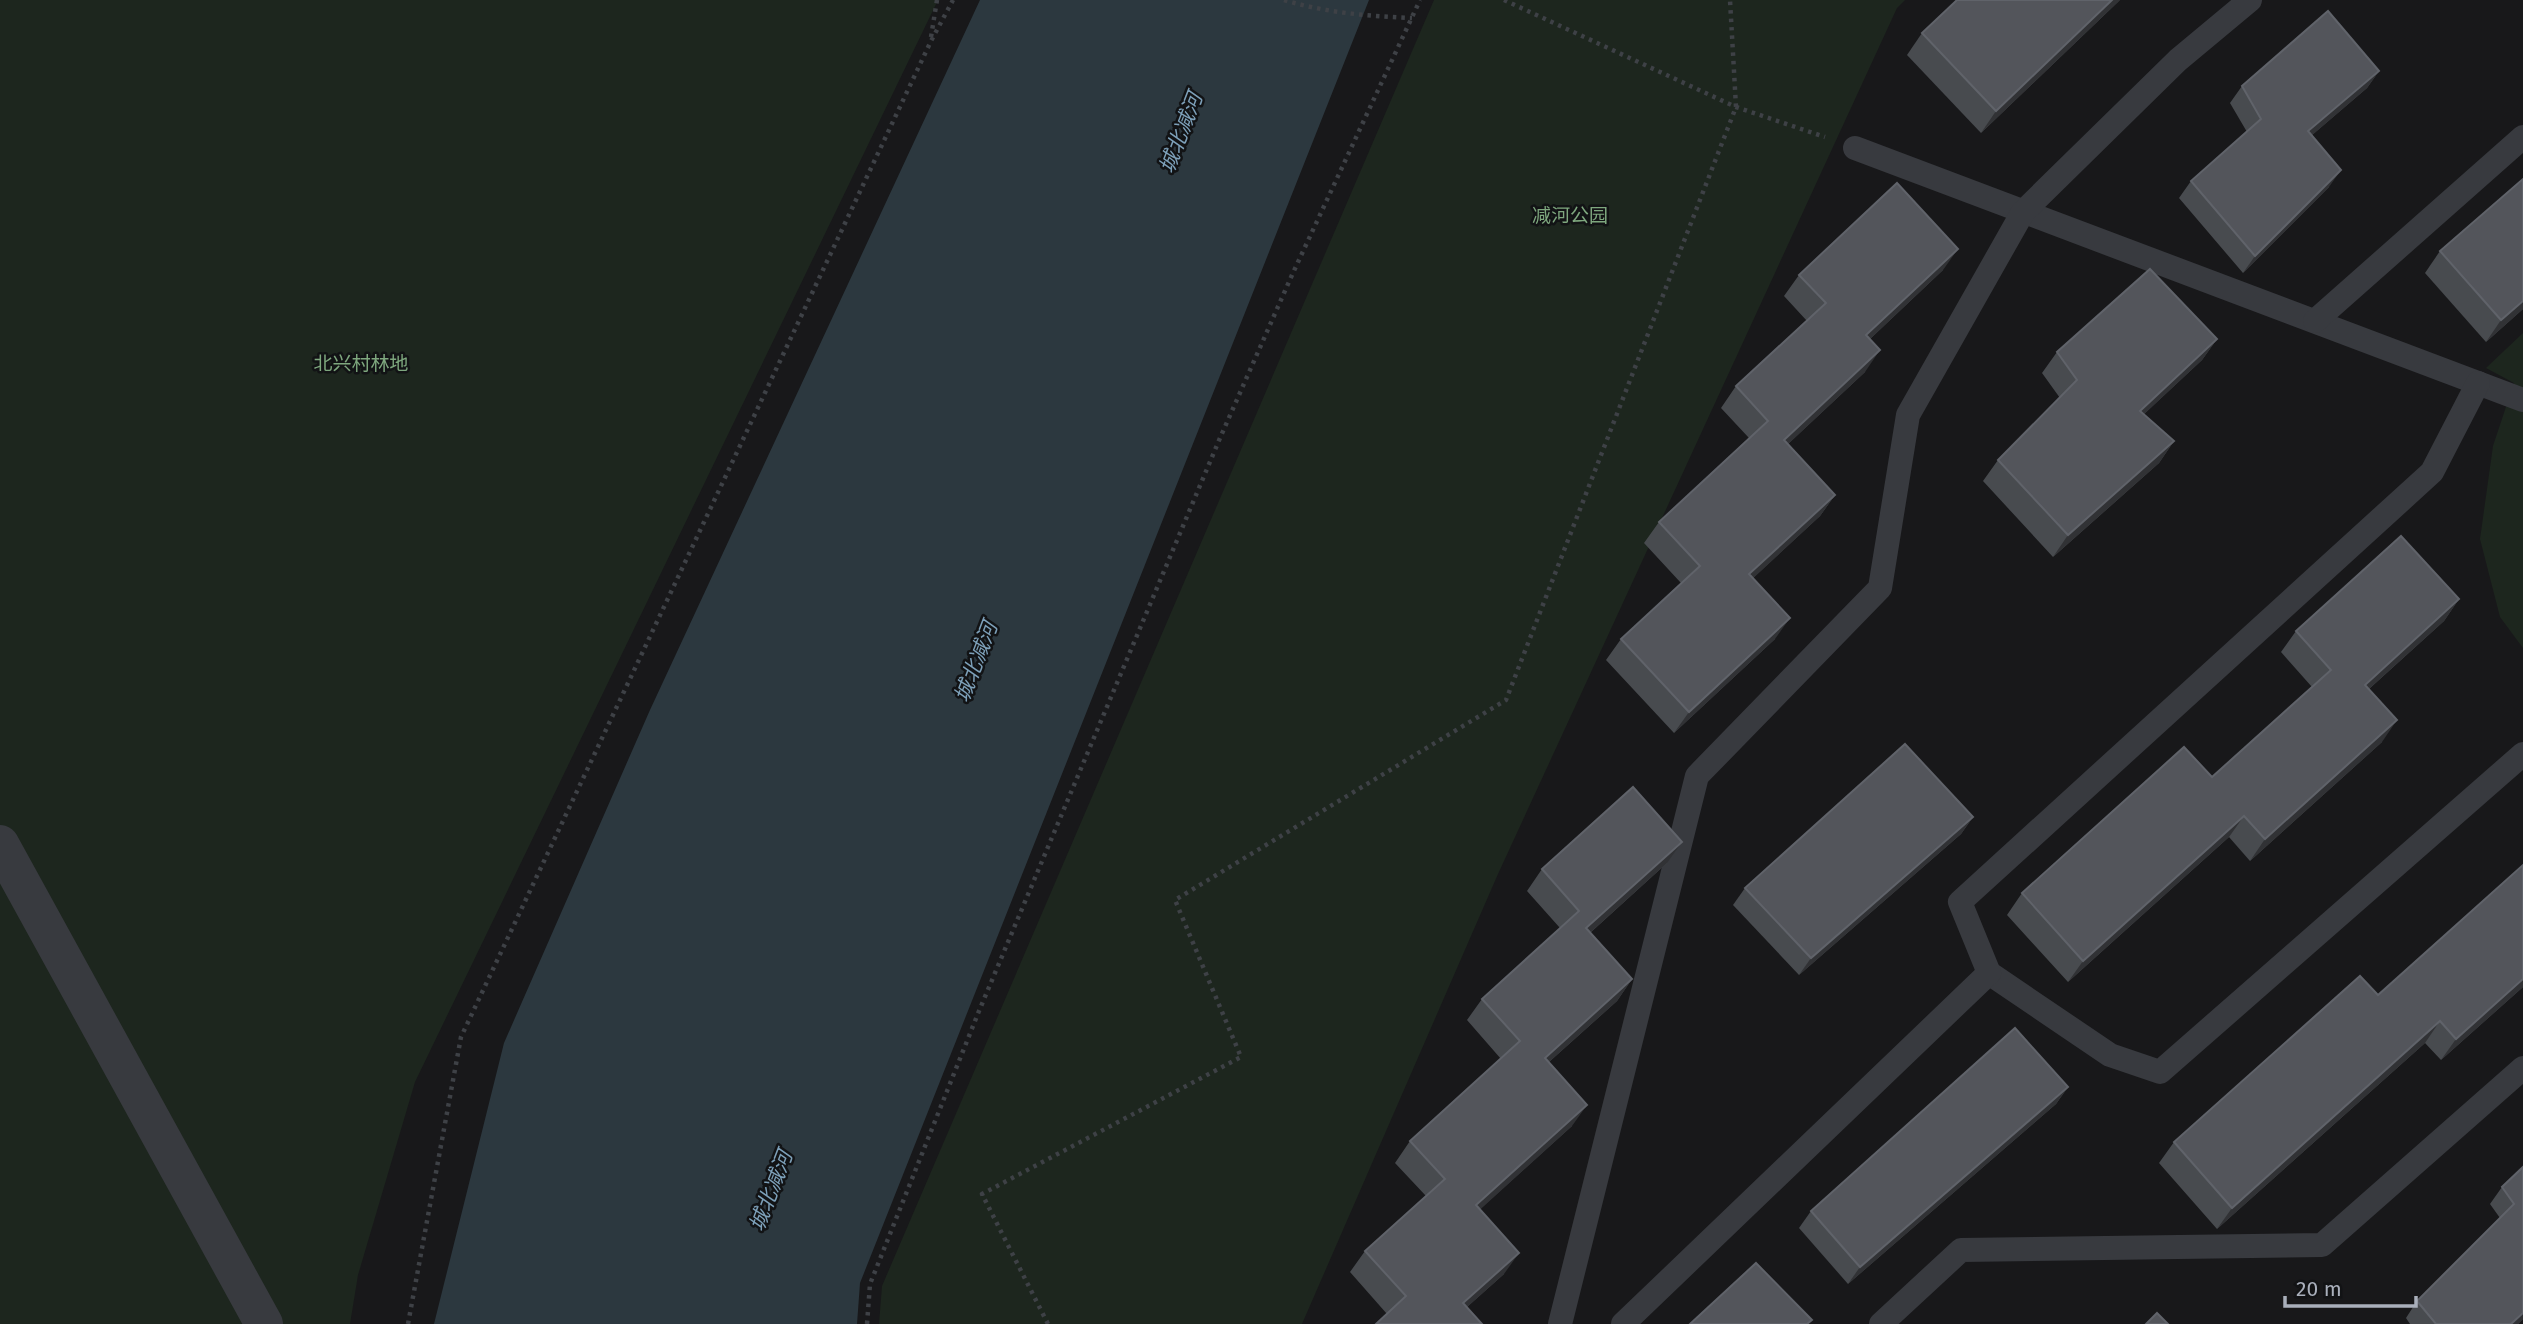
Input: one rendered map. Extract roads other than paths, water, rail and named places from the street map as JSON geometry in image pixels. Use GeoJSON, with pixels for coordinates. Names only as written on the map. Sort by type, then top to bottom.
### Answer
{"type":"FeatureCollection","features":[{"type":"Feature","properties":{"kind":"street"},"geometry":{"type":"LineString","coordinates":[[0,844],[264,1324]]}},
{"type":"Feature","properties":{"kind":"lane"},"geometry":{"type":"LineString","coordinates":[[1560,1324],[1697,776],[1880,588],[1908,415],[2024,212],[2178,60],[2250,0]]}},
{"type":"Feature","properties":{"kind":"lane"},"geometry":{"type":"LineString","coordinates":[[2315,321],[2523,137]]}},
{"type":"Feature","properties":{"kind":"lane"},"geometry":{"type":"LineString","coordinates":[[1855,148],[2523,400]]}},
{"type":"Feature","properties":{"kind":"lane"},"geometry":{"type":"LineString","coordinates":[[2478,383],[2432,472],[1960,902],[1989,973],[2110,1055],[2160,1072],[2523,754]]}},
{"type":"Feature","properties":{"kind":"lane"},"geometry":{"type":"LineString","coordinates":[[1623,1324],[1989,973]]}},
{"type":"Feature","properties":{"kind":"lane"},"geometry":{"type":"LineString","coordinates":[[1881,1324],[1961,1250],[2322,1245],[2523,1068]]}},
{"type":"Feature","properties":{"kind":"water","name":"城北减河"},"geometry":{"type":"Polygon","coordinates":[[[980,0],[1369,0],[860,1283],[857,1324],[434,1324],[504,1043],[650,710],[980,0]]]}},
{"type":"Feature","properties":{"kind":"park label","name":"减河公园"},"geometry":{"type":"Point","coordinates":[1570,215]}},
{"type":"Feature","properties":{"kind":"park label","name":"北兴村林地"},"geometry":{"type":"Point","coordinates":[361,363]}}]}
